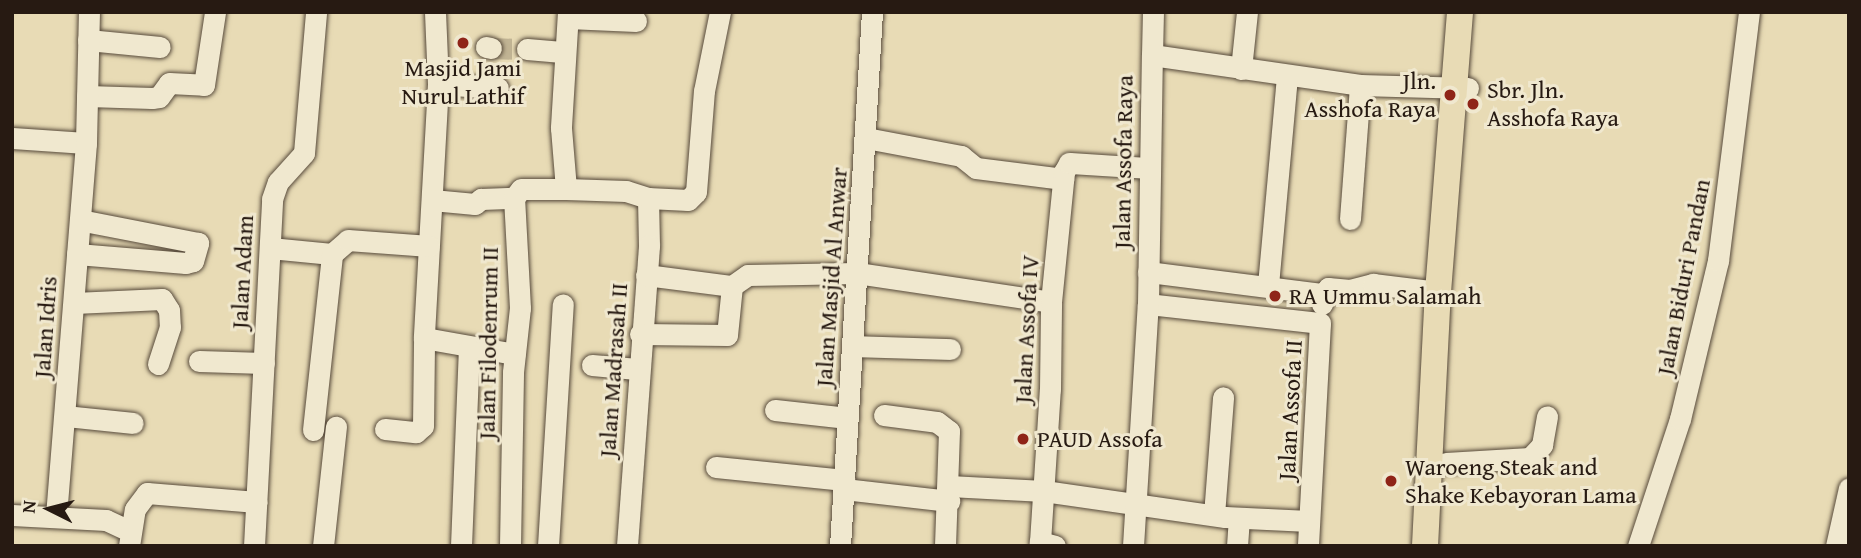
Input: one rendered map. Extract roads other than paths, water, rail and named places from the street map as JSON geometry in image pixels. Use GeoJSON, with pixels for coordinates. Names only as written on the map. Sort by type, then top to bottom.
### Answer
{"type":"FeatureCollection","features":[{"type":"Feature","properties":{"kind":"main road"},"geometry":{"type":"LineString","coordinates":[[1460,12],[1461,88]]}},
{"type":"Feature","properties":{"kind":"main road"},"geometry":{"type":"LineString","coordinates":[[1425,546],[1440,422],[1461,88],[1473,12]]}},
{"type":"Feature","properties":{"kind":"main road"},"geometry":{"type":"LineString","coordinates":[[1441,546],[1447,463],[1440,422],[1438,292],[1455,168]]}},
{"type":"Feature","properties":{"kind":"street","name":"Jalan Idris"},"geometry":{"type":"LineString","coordinates":[[56,516],[86,136],[89,12]]}},
{"type":"Feature","properties":{"kind":"street"},"geometry":{"type":"LineString","coordinates":[[87,96],[152,98],[159,97],[169,83],[204,85],[215,12]]}},
{"type":"Feature","properties":{"kind":"street","name":"Jalan Adam"},"geometry":{"type":"LineString","coordinates":[[254,546],[270,248],[278,182],[304,153],[316,12]]}},
{"type":"Feature","properties":{"kind":"street"},"geometry":{"type":"LineString","coordinates":[[385,429],[416,432],[423,426],[424,338],[438,84],[435,12]]}},
{"type":"Feature","properties":{"kind":"street"},"geometry":{"type":"LineString","coordinates":[[432,200],[475,204],[481,199],[514,198],[522,190],[566,189],[626,191],[648,198],[688,200],[696,192],[706,79],[720,12]]}},
{"type":"Feature","properties":{"kind":"street","name":"Jalan Masjid Al Anwar"},"geometry":{"type":"LineString","coordinates":[[840,546],[872,12]]}},
{"type":"Feature","properties":{"kind":"street"},"geometry":{"type":"LineString","coordinates":[[1152,55],[1153,12]]}},
{"type":"Feature","properties":{"kind":"street"},"geometry":{"type":"LineString","coordinates":[[1241,69],[1247,12]]}},
{"type":"Feature","properties":{"kind":"street","name":"Jalan Biduri Pandan"},"geometry":{"type":"LineString","coordinates":[[1638,546],[1680,419],[1718,261],[1749,12]]}},
{"type":"Feature","properties":{"kind":"street"},"geometry":{"type":"LineString","coordinates":[[566,189],[561,128],[568,15],[636,21]]}},
{"type":"Feature","properties":{"kind":"street"},"geometry":{"type":"LineString","coordinates":[[88,40],[160,47]]}},
{"type":"Feature","properties":{"kind":"street"},"geometry":{"type":"LineString","coordinates":[[527,49],[565,52]]}},
{"type":"Feature","properties":{"kind":"street","name":"Jalan Assofa Raya"},"geometry":{"type":"LineString","coordinates":[[1133,546],[1148,304],[1148,168],[1152,55],[1360,85],[1461,88]]}},
{"type":"Feature","properties":{"kind":"street"},"geometry":{"type":"LineString","coordinates":[[1268,285],[1287,76]]}},
{"type":"Feature","properties":{"kind":"street"},"geometry":{"type":"LineString","coordinates":[[438,84],[498,88]]}},
{"type":"Feature","properties":{"kind":"street"},"geometry":{"type":"LineString","coordinates":[[1350,219],[1360,85]]}},
{"type":"Feature","properties":{"kind":"street"},"geometry":{"type":"LineString","coordinates":[[12,138],[86,136]]}},
{"type":"Feature","properties":{"kind":"street"},"geometry":{"type":"LineString","coordinates":[[866,138],[961,156],[976,168],[1066,171],[1148,168]]}},
{"type":"Feature","properties":{"kind":"street","name":"Jalan Assofa IV"},"geometry":{"type":"LineString","coordinates":[[1055,546],[1040,542],[1051,302],[1066,171]]}},
{"type":"Feature","properties":{"kind":"street","name":"Jalan Filodenrum II"},"geometry":{"type":"LineString","coordinates":[[510,546],[515,354],[520,308],[514,198]]}},
{"type":"Feature","properties":{"kind":"street","name":"Jalan Madrasah II"},"geometry":{"type":"LineString","coordinates":[[627,546],[637,369],[646,275],[648,198]]}},
{"type":"Feature","properties":{"kind":"street"},"geometry":{"type":"LineString","coordinates":[[77,254],[191,262],[198,243],[165,233],[80,220]]}},
{"type":"Feature","properties":{"kind":"street"},"geometry":{"type":"LineString","coordinates":[[161,260],[165,233]]}},
{"type":"Feature","properties":{"kind":"street"},"geometry":{"type":"LineString","coordinates":[[313,430],[332,254],[348,240],[429,246]]}},
{"type":"Feature","properties":{"kind":"street"},"geometry":{"type":"LineString","coordinates":[[270,248],[332,254]]}},
{"type":"Feature","properties":{"kind":"street"},"geometry":{"type":"LineString","coordinates":[[1148,272],[1323,294]]}},
{"type":"Feature","properties":{"kind":"street"},"geometry":{"type":"LineString","coordinates":[[646,275],[732,286],[748,275],[857,274],[1051,302]]}},
{"type":"Feature","properties":{"kind":"street"},"geometry":{"type":"LineString","coordinates":[[1320,323],[1323,294],[1328,288],[1350,290],[1373,284],[1438,292]]}},
{"type":"Feature","properties":{"kind":"street"},"geometry":{"type":"LineString","coordinates":[[640,334],[727,335],[732,286]]}},
{"type":"Feature","properties":{"kind":"street"},"geometry":{"type":"LineString","coordinates":[[74,303],[162,299],[171,317],[158,364]]}},
{"type":"Feature","properties":{"kind":"street"},"geometry":{"type":"LineString","coordinates":[[548,546],[553,405],[563,304]]}},
{"type":"Feature","properties":{"kind":"street","name":"Jalan Assofa II"},"geometry":{"type":"LineString","coordinates":[[1148,304],[1320,323],[1316,448],[1308,546]]}},
{"type":"Feature","properties":{"kind":"street"},"geometry":{"type":"LineString","coordinates":[[424,338],[515,354]]}},
{"type":"Feature","properties":{"kind":"street"},"geometry":{"type":"LineString","coordinates":[[853,346],[950,349]]}},
{"type":"Feature","properties":{"kind":"street"},"geometry":{"type":"LineString","coordinates":[[461,546],[469,348]]}},
{"type":"Feature","properties":{"kind":"street"},"geometry":{"type":"LineString","coordinates":[[199,360],[264,363]]}},
{"type":"Feature","properties":{"kind":"street"},"geometry":{"type":"LineString","coordinates":[[592,365],[637,369]]}},
{"type":"Feature","properties":{"kind":"street"},"geometry":{"type":"LineString","coordinates":[[1214,515],[1223,397]]}},
{"type":"Feature","properties":{"kind":"street"},"geometry":{"type":"LineString","coordinates":[[775,411],[848,418]]}},
{"type":"Feature","properties":{"kind":"street"},"geometry":{"type":"LineString","coordinates":[[884,415],[946,426],[949,493],[945,546]]}},
{"type":"Feature","properties":{"kind":"street"},"geometry":{"type":"LineString","coordinates":[[65,416],[134,424]]}},
{"type":"Feature","properties":{"kind":"street"},"geometry":{"type":"LineString","coordinates":[[1447,463],[1530,458],[1542,445],[1547,416]]}},
{"type":"Feature","properties":{"kind":"street"},"geometry":{"type":"LineString","coordinates":[[323,546],[336,427]]}},
{"type":"Feature","properties":{"kind":"street"},"geometry":{"type":"LineString","coordinates":[[716,467],[844,485],[949,493],[1044,491],[1239,518],[1309,521]]}},
{"type":"Feature","properties":{"kind":"street"},"geometry":{"type":"LineString","coordinates":[[1836,546],[1849,488]]}},
{"type":"Feature","properties":{"kind":"street"},"geometry":{"type":"LineString","coordinates":[[130,539],[135,509],[147,493],[257,502]]}},
{"type":"Feature","properties":{"kind":"street"},"geometry":{"type":"LineString","coordinates":[[12,515],[114,522],[130,539]]}},
{"type":"Feature","properties":{"kind":"street"},"geometry":{"type":"LineString","coordinates":[[1237,546],[1239,518]]}},
{"type":"Feature","properties":{"kind":"tunnel"},"geometry":{"type":"LineString","coordinates":[[491,48],[527,49]]}},
{"type":"Feature","properties":{"kind":"place","name":"Masjid Jami Nurul Lathif"},"geometry":{"type":"Point","coordinates":[463,43]}},
{"type":"Feature","properties":{"kind":"place","name":"Jln. Asshofa Raya"},"geometry":{"type":"Point","coordinates":[1450,95]}},
{"type":"Feature","properties":{"kind":"place","name":"Sbr. Jln. Asshofa Raya"},"geometry":{"type":"Point","coordinates":[1473,104]}},
{"type":"Feature","properties":{"kind":"place","name":"RA Ummu Salamah"},"geometry":{"type":"Point","coordinates":[1275,296]}},
{"type":"Feature","properties":{"kind":"place","name":"PAUD Assofa"},"geometry":{"type":"Point","coordinates":[1023,439]}},
{"type":"Feature","properties":{"kind":"place","name":"Waroeng Steak and Shake Kebayoran Lama"},"geometry":{"type":"Point","coordinates":[1391,481]}}]}
